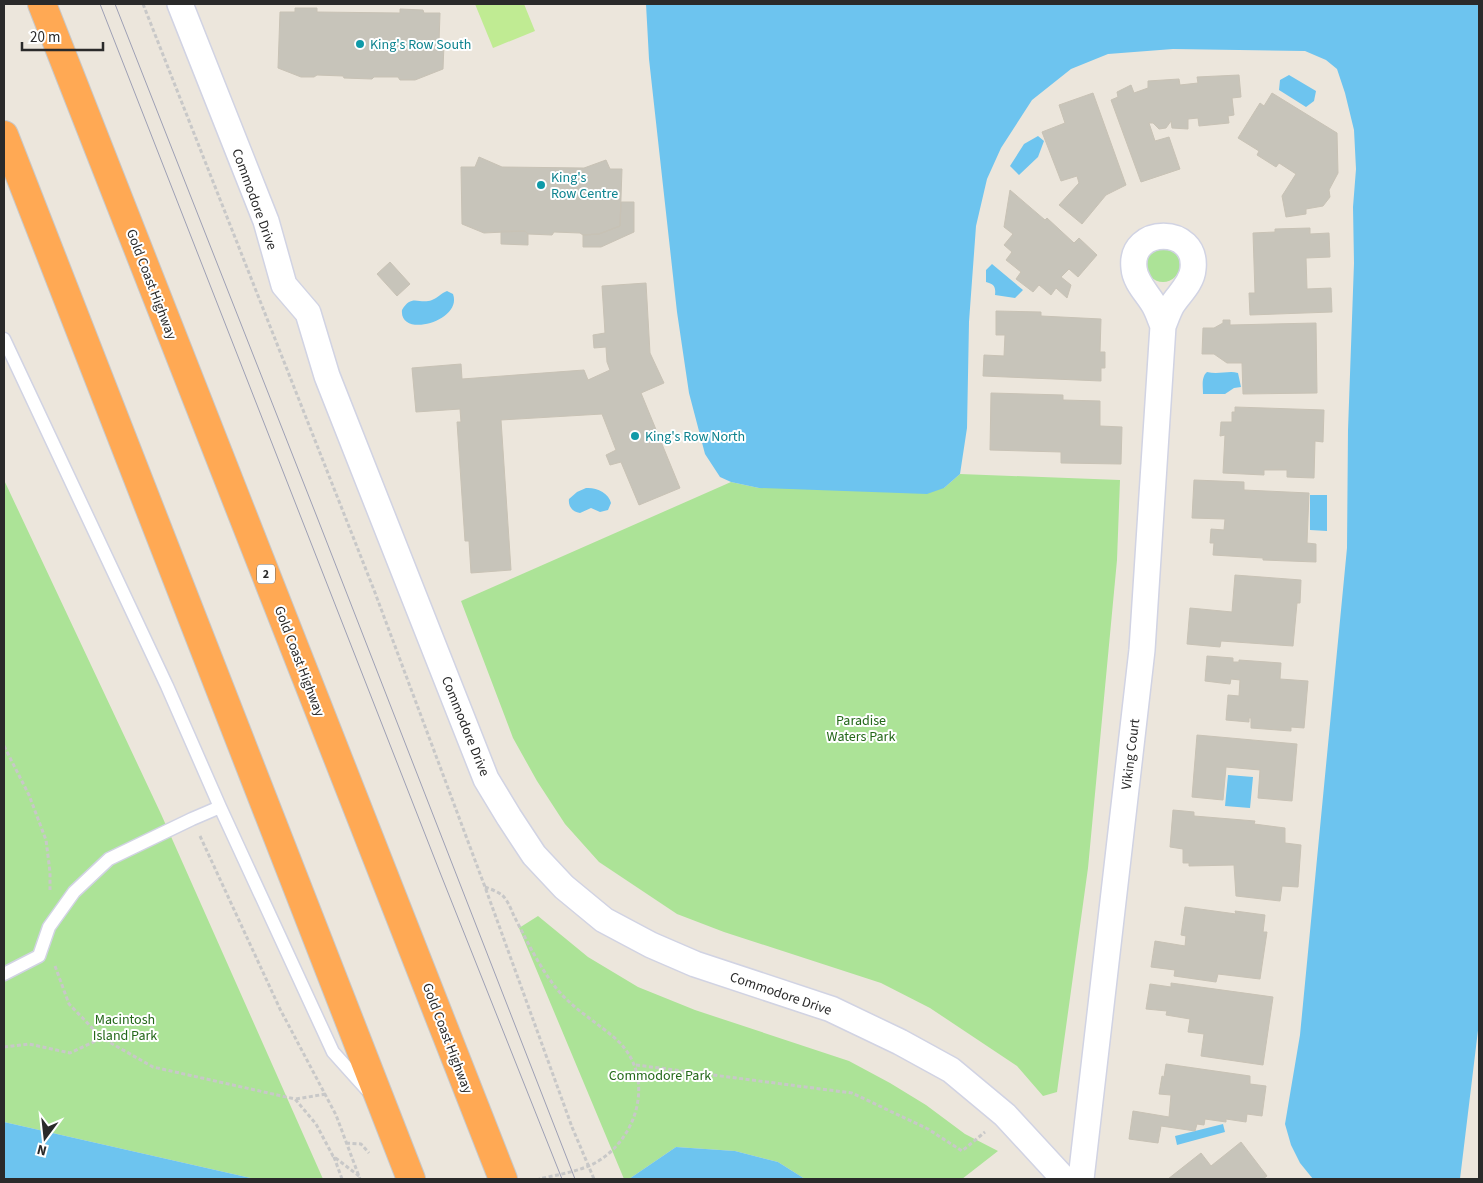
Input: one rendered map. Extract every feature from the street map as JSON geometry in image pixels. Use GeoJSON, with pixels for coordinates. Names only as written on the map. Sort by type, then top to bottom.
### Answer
{"type":"FeatureCollection","features":[{"type":"Feature","properties":{"kind":"highway","name":"Gold Coast Highway"},"geometry":{"type":"LineString","coordinates":[[42,4],[503,1179]]}},
{"type":"Feature","properties":{"kind":"highway"},"geometry":{"type":"LineString","coordinates":[[4,135],[411,1179]]}},
{"type":"Feature","properties":{"kind":"street","name":"Commodore Drive"},"geometry":{"type":"LineString","coordinates":[[180,4],[266,220],[284,285],[308,313],[327,376],[486,779],[534,855],[564,887],[604,920],[650,945],[695,964],[831,1009],[951,1070],[1005,1115],[1064,1179]]}},
{"type":"Feature","properties":{"kind":"street","name":"Viking Court"},"geometry":{"type":"LineString","coordinates":[[1081,1179],[1142,650],[1163,326]]}},
{"type":"Feature","properties":{"kind":"lane"},"geometry":{"type":"LineString","coordinates":[[4,339],[168,686],[220,807],[332,1052],[382,1105]]}},
{"type":"Feature","properties":{"kind":"lane"},"geometry":{"type":"LineString","coordinates":[[4,974],[40,956],[49,927],[74,892],[109,859],[192,818],[220,807]]}},
{"type":"Feature","properties":{"kind":"path"},"geometry":{"type":"LineString","coordinates":[[143,4],[374,590],[572,1127],[594,1179]]}},
{"type":"Feature","properties":{"kind":"path"},"geometry":{"type":"LineString","coordinates":[[4,746],[29,795],[46,840],[50,872],[49,927],[56,973],[69,1004],[102,1038],[153,1068],[295,1099],[326,1094]]}},
{"type":"Feature","properties":{"kind":"path"},"geometry":{"type":"LineString","coordinates":[[192,818],[280,1009],[336,1115],[360,1178]]}},
{"type":"Feature","properties":{"kind":"path"},"geometry":{"type":"LineString","coordinates":[[485,887],[504,896],[543,970],[555,987],[575,1008],[620,1043],[636,1065],[637,1110],[625,1137],[604,1158],[590,1166],[538,1179]]}},
{"type":"Feature","properties":{"kind":"path"},"geometry":{"type":"LineString","coordinates":[[4,1047],[29,1044],[70,1053],[102,1038]]}},
{"type":"Feature","properties":{"kind":"path"},"geometry":{"type":"LineString","coordinates":[[636,1065],[852,1093],[928,1129],[962,1150],[1005,1115]]}},
{"type":"Feature","properties":{"kind":"path"},"geometry":{"type":"LineString","coordinates":[[295,1099],[316,1124],[333,1156],[342,1179]]}},
{"type":"Feature","properties":{"kind":"path"},"geometry":{"type":"LineString","coordinates":[[346,1143],[362,1144],[372,1156]]}},
{"type":"Feature","properties":{"kind":"path"},"geometry":{"type":"LineString","coordinates":[[333,1156],[360,1178]]}},
{"type":"Feature","properties":{"kind":"green space"},"geometry":{"type":"Polygon","coordinates":[[[475,4],[524,4],[535,31],[493,48],[475,4]]]}},
{"type":"Feature","properties":{"kind":"green space"},"geometry":{"type":"Polygon","coordinates":[[[1163,248],[1170,249],[1175,253],[1179,258],[1179,272],[1175,277],[1170,281],[1163,282],[1156,281],[1151,277],[1147,272],[1146,265],[1147,258],[1151,253],[1156,249],[1163,248]]]}},
{"type":"Feature","properties":{"kind":"green space","name":"Paradise Waters Park"},"geometry":{"type":"Polygon","coordinates":[[[960,474],[1120,480],[1117,560],[1088,868],[1057,1092],[1043,1096],[1017,1066],[930,1008],[881,983],[724,932],[677,914],[599,862],[565,824],[537,781],[513,738],[461,601],[731,482],[759,488],[944,488],[960,474]]]}},
{"type":"Feature","properties":{"kind":"green space","name":"Macintosh Island Park"},"geometry":{"type":"Polygon","coordinates":[[[4,480],[161,814],[323,1179],[255,1179],[4,1122],[4,480]]]}},
{"type":"Feature","properties":{"kind":"green space","name":"Commodore Park"},"geometry":{"type":"Polygon","coordinates":[[[538,916],[588,957],[638,987],[695,1010],[849,1061],[926,1105],[965,1134],[998,1151],[962,1179],[805,1179],[778,1162],[735,1151],[676,1147],[629,1179],[624,1179],[519,928],[538,916]]]}},
{"type":"Feature","properties":{"kind":"water"},"geometry":{"type":"Polygon","coordinates":[[[646,4],[1479,4],[1479,1022],[1460,1179],[1313,1179],[1300,1163],[1291,1145],[1285,1124],[1300,1035],[1347,548],[1348,430],[1354,263],[1353,207],[1356,169],[1354,130],[1337,69],[1326,60],[1305,51],[1173,49],[1108,54],[1071,69],[1032,100],[1001,148],[987,179],[976,226],[969,322],[967,428],[960,474],[944,488],[927,494],[759,488],[731,482],[720,477],[705,454],[689,393],[677,312],[649,59],[646,4]]]}},
{"type":"Feature","properties":{"kind":"water"},"geometry":{"type":"Polygon","coordinates":[[[1289,75],[1316,91],[1314,101],[1306,107],[1279,90],[1280,80],[1289,75]]]}},
{"type":"Feature","properties":{"kind":"water"},"geometry":{"type":"Polygon","coordinates":[[[1038,136],[1044,141],[1038,157],[1019,175],[1010,166],[1024,144],[1038,136]]]}},
{"type":"Feature","properties":{"kind":"water"},"geometry":{"type":"Polygon","coordinates":[[[992,264],[1023,290],[1015,298],[995,295],[994,286],[986,282],[986,270],[992,264]]]}},
{"type":"Feature","properties":{"kind":"water"},"geometry":{"type":"Polygon","coordinates":[[[447,291],[453,294],[454,304],[449,312],[440,319],[419,325],[410,324],[404,319],[402,310],[409,302],[432,300],[447,291]]]}},
{"type":"Feature","properties":{"kind":"water"},"geometry":{"type":"Polygon","coordinates":[[[1207,372],[1238,373],[1241,387],[1234,388],[1225,394],[1203,394],[1203,379],[1207,372]]]}},
{"type":"Feature","properties":{"kind":"water"},"geometry":{"type":"Polygon","coordinates":[[[586,488],[598,490],[608,496],[611,503],[608,510],[600,512],[591,508],[580,513],[573,510],[569,499],[577,492],[586,488]]]}},
{"type":"Feature","properties":{"kind":"water"},"geometry":{"type":"Polygon","coordinates":[[[1310,495],[1327,495],[1327,531],[1310,530],[1310,495]]]}},
{"type":"Feature","properties":{"kind":"water"},"geometry":{"type":"Polygon","coordinates":[[[1228,775],[1253,777],[1250,808],[1225,806],[1228,775]]]}},
{"type":"Feature","properties":{"kind":"water"},"geometry":{"type":"Polygon","coordinates":[[[4,1122],[255,1179],[4,1179],[4,1122]]]}},
{"type":"Feature","properties":{"kind":"water"},"geometry":{"type":"Polygon","coordinates":[[[1223,1124],[1225,1132],[1177,1145],[1175,1136],[1223,1124]]]}},
{"type":"Feature","properties":{"kind":"water"},"geometry":{"type":"Polygon","coordinates":[[[676,1147],[735,1151],[778,1162],[805,1179],[629,1179],[676,1147]]]}},
{"type":"Feature","properties":{"kind":"building","name":"King's Row South"},"geometry":{"type":"Polygon","coordinates":[[[295,8],[317,8],[317,12],[400,13],[400,9],[423,10],[424,13],[440,13],[439,43],[444,44],[443,69],[415,80],[400,80],[398,77],[374,77],[372,79],[317,75],[314,77],[301,77],[278,68],[280,12],[295,12],[295,8]]]}},
{"type":"Feature","properties":{"kind":"building"},"geometry":{"type":"Polygon","coordinates":[[[1239,75],[1241,97],[1232,98],[1234,115],[1228,116],[1229,123],[1199,126],[1198,118],[1188,119],[1188,129],[1172,128],[1171,121],[1166,128],[1159,129],[1153,123],[1149,123],[1155,141],[1169,137],[1180,169],[1141,182],[1111,100],[1118,97],[1117,92],[1131,85],[1134,93],[1148,88],[1148,81],[1179,79],[1180,85],[1198,83],[1197,77],[1239,75]]]}},
{"type":"Feature","properties":{"kind":"building"},"geometry":{"type":"Polygon","coordinates":[[[1093,93],[1126,185],[1106,195],[1082,224],[1059,205],[1079,183],[1077,176],[1061,181],[1042,132],[1065,123],[1059,105],[1093,93]]]}},
{"type":"Feature","properties":{"kind":"building"},"geometry":{"type":"Polygon","coordinates":[[[1272,93],[1337,133],[1338,173],[1329,190],[1330,197],[1323,206],[1306,209],[1306,214],[1286,217],[1282,196],[1296,174],[1279,163],[1276,167],[1257,155],[1259,151],[1238,138],[1260,103],[1264,106],[1272,93]]]}},
{"type":"Feature","properties":{"kind":"building","name":"King's Row Centre"},"geometry":{"type":"Polygon","coordinates":[[[479,157],[502,167],[584,168],[606,160],[610,169],[622,169],[620,226],[599,234],[583,235],[580,233],[554,232],[552,235],[528,234],[525,231],[484,233],[462,224],[461,167],[475,167],[479,157]]]}},
{"type":"Feature","properties":{"kind":"building"},"geometry":{"type":"Polygon","coordinates":[[[1010,190],[1045,220],[1047,218],[1074,243],[1079,238],[1097,255],[1078,277],[1069,269],[1061,277],[1071,285],[1067,298],[1056,288],[1051,295],[1039,285],[1033,292],[1016,279],[1021,272],[1006,260],[1012,252],[1004,245],[1013,234],[1004,227],[1010,190]]]}},
{"type":"Feature","properties":{"kind":"building"},"geometry":{"type":"Polygon","coordinates":[[[621,202],[634,202],[634,232],[601,247],[583,247],[583,235],[599,234],[620,226],[621,202]]]}},
{"type":"Feature","properties":{"kind":"building"},"geometry":{"type":"Polygon","coordinates":[[[1310,228],[1310,234],[1329,233],[1330,257],[1306,258],[1307,289],[1331,288],[1332,312],[1250,315],[1249,293],[1255,293],[1253,233],[1275,232],[1275,229],[1310,228]]]}},
{"type":"Feature","properties":{"kind":"building"},"geometry":{"type":"Polygon","coordinates":[[[501,231],[525,231],[528,234],[528,245],[501,244],[501,231]]]}},
{"type":"Feature","properties":{"kind":"building"},"geometry":{"type":"Polygon","coordinates":[[[390,262],[410,284],[397,296],[377,274],[390,262]]]}},
{"type":"Feature","properties":{"kind":"building","name":"King's Row North"},"geometry":{"type":"Polygon","coordinates":[[[646,283],[650,353],[664,383],[641,393],[680,488],[639,505],[621,462],[610,465],[606,455],[616,450],[602,414],[501,420],[511,570],[471,573],[469,541],[465,541],[457,422],[461,422],[460,409],[416,412],[412,368],[461,364],[462,379],[584,370],[588,380],[610,370],[607,362],[606,347],[594,348],[593,335],[605,333],[602,286],[646,283]]]}},
{"type":"Feature","properties":{"kind":"building"},"geometry":{"type":"Polygon","coordinates":[[[996,311],[1041,312],[1041,316],[1101,319],[1100,352],[1105,352],[1105,368],[1101,368],[1101,381],[983,376],[984,355],[1004,356],[1005,335],[996,335],[996,311]]]}},
{"type":"Feature","properties":{"kind":"building"},"geometry":{"type":"Polygon","coordinates":[[[1223,320],[1230,320],[1230,325],[1316,323],[1317,393],[1243,394],[1242,363],[1227,363],[1214,354],[1202,354],[1203,328],[1214,328],[1223,323],[1223,320]]]}},
{"type":"Feature","properties":{"kind":"building"},"geometry":{"type":"Polygon","coordinates":[[[991,393],[1063,395],[1063,400],[1100,401],[1100,426],[1122,427],[1121,464],[1061,463],[1061,452],[990,450],[991,393]]]}},
{"type":"Feature","properties":{"kind":"building"},"geometry":{"type":"Polygon","coordinates":[[[1235,407],[1324,410],[1323,442],[1315,441],[1314,478],[1287,477],[1287,470],[1264,470],[1264,475],[1223,473],[1225,435],[1220,436],[1221,422],[1232,422],[1232,412],[1235,412],[1235,407]]]}},
{"type":"Feature","properties":{"kind":"building"},"geometry":{"type":"Polygon","coordinates":[[[1194,480],[1244,482],[1244,490],[1309,493],[1307,543],[1316,544],[1316,562],[1263,560],[1263,558],[1213,555],[1214,543],[1210,543],[1211,529],[1224,530],[1225,519],[1192,518],[1194,480]]]}},
{"type":"Feature","properties":{"kind":"building"},"geometry":{"type":"Polygon","coordinates":[[[1235,575],[1301,580],[1300,603],[1297,603],[1293,646],[1221,641],[1220,647],[1187,644],[1190,608],[1232,612],[1235,575]]]}},
{"type":"Feature","properties":{"kind":"building"},"geometry":{"type":"Polygon","coordinates":[[[1207,656],[1233,658],[1233,662],[1239,662],[1239,660],[1281,663],[1280,679],[1308,681],[1304,728],[1291,727],[1291,731],[1251,728],[1251,718],[1249,718],[1249,722],[1226,720],[1228,695],[1239,696],[1240,680],[1231,679],[1230,684],[1205,681],[1207,656]]]}},
{"type":"Feature","properties":{"kind":"building"},"geometry":{"type":"Polygon","coordinates":[[[1197,735],[1297,744],[1292,801],[1258,798],[1260,770],[1226,767],[1223,800],[1192,797],[1197,735]]]}},
{"type":"Feature","properties":{"kind":"building"},"geometry":{"type":"Polygon","coordinates":[[[1173,810],[1194,812],[1194,816],[1255,821],[1254,824],[1285,828],[1285,843],[1301,845],[1298,887],[1282,886],[1280,901],[1236,896],[1234,865],[1189,866],[1189,863],[1183,863],[1183,849],[1170,847],[1173,810]]]}},
{"type":"Feature","properties":{"kind":"building"},"geometry":{"type":"Polygon","coordinates":[[[1185,907],[1236,914],[1235,911],[1265,915],[1263,932],[1267,932],[1260,979],[1218,974],[1216,982],[1174,976],[1175,970],[1151,967],[1155,941],[1185,946],[1186,936],[1181,935],[1185,907]]]}},
{"type":"Feature","properties":{"kind":"building"},"geometry":{"type":"Polygon","coordinates":[[[1171,983],[1273,997],[1263,1065],[1201,1056],[1204,1034],[1188,1032],[1190,1019],[1166,1015],[1167,1011],[1146,1009],[1150,984],[1171,987],[1171,983]]]}},
{"type":"Feature","properties":{"kind":"building"},"geometry":{"type":"Polygon","coordinates":[[[1166,1064],[1250,1076],[1250,1084],[1266,1086],[1262,1116],[1247,1114],[1246,1122],[1226,1119],[1226,1122],[1205,1119],[1204,1125],[1197,1124],[1195,1131],[1161,1126],[1158,1143],[1129,1139],[1133,1111],[1169,1117],[1171,1095],[1159,1094],[1166,1064]]]}},
{"type":"Feature","properties":{"kind":"building"},"geometry":{"type":"Polygon","coordinates":[[[1241,1142],[1267,1176],[1263,1179],[1168,1179],[1201,1153],[1211,1166],[1241,1142]]]}},
{"type":"Feature","properties":{"kind":"tram line"},"geometry":{"type":"LineString","coordinates":[[100,4],[562,1179]]}},
{"type":"Feature","properties":{"kind":"tram line"},"geometry":{"type":"LineString","coordinates":[[115,4],[575,1179]]}},
{"type":"Feature","properties":{"kind":"place","name":"King's Row South"},"geometry":{"type":"Point","coordinates":[360,44]}},
{"type":"Feature","properties":{"kind":"place","name":"King's Row Centre"},"geometry":{"type":"Point","coordinates":[541,185]}},
{"type":"Feature","properties":{"kind":"place","name":"King's Row North"},"geometry":{"type":"Point","coordinates":[635,436]}}]}
